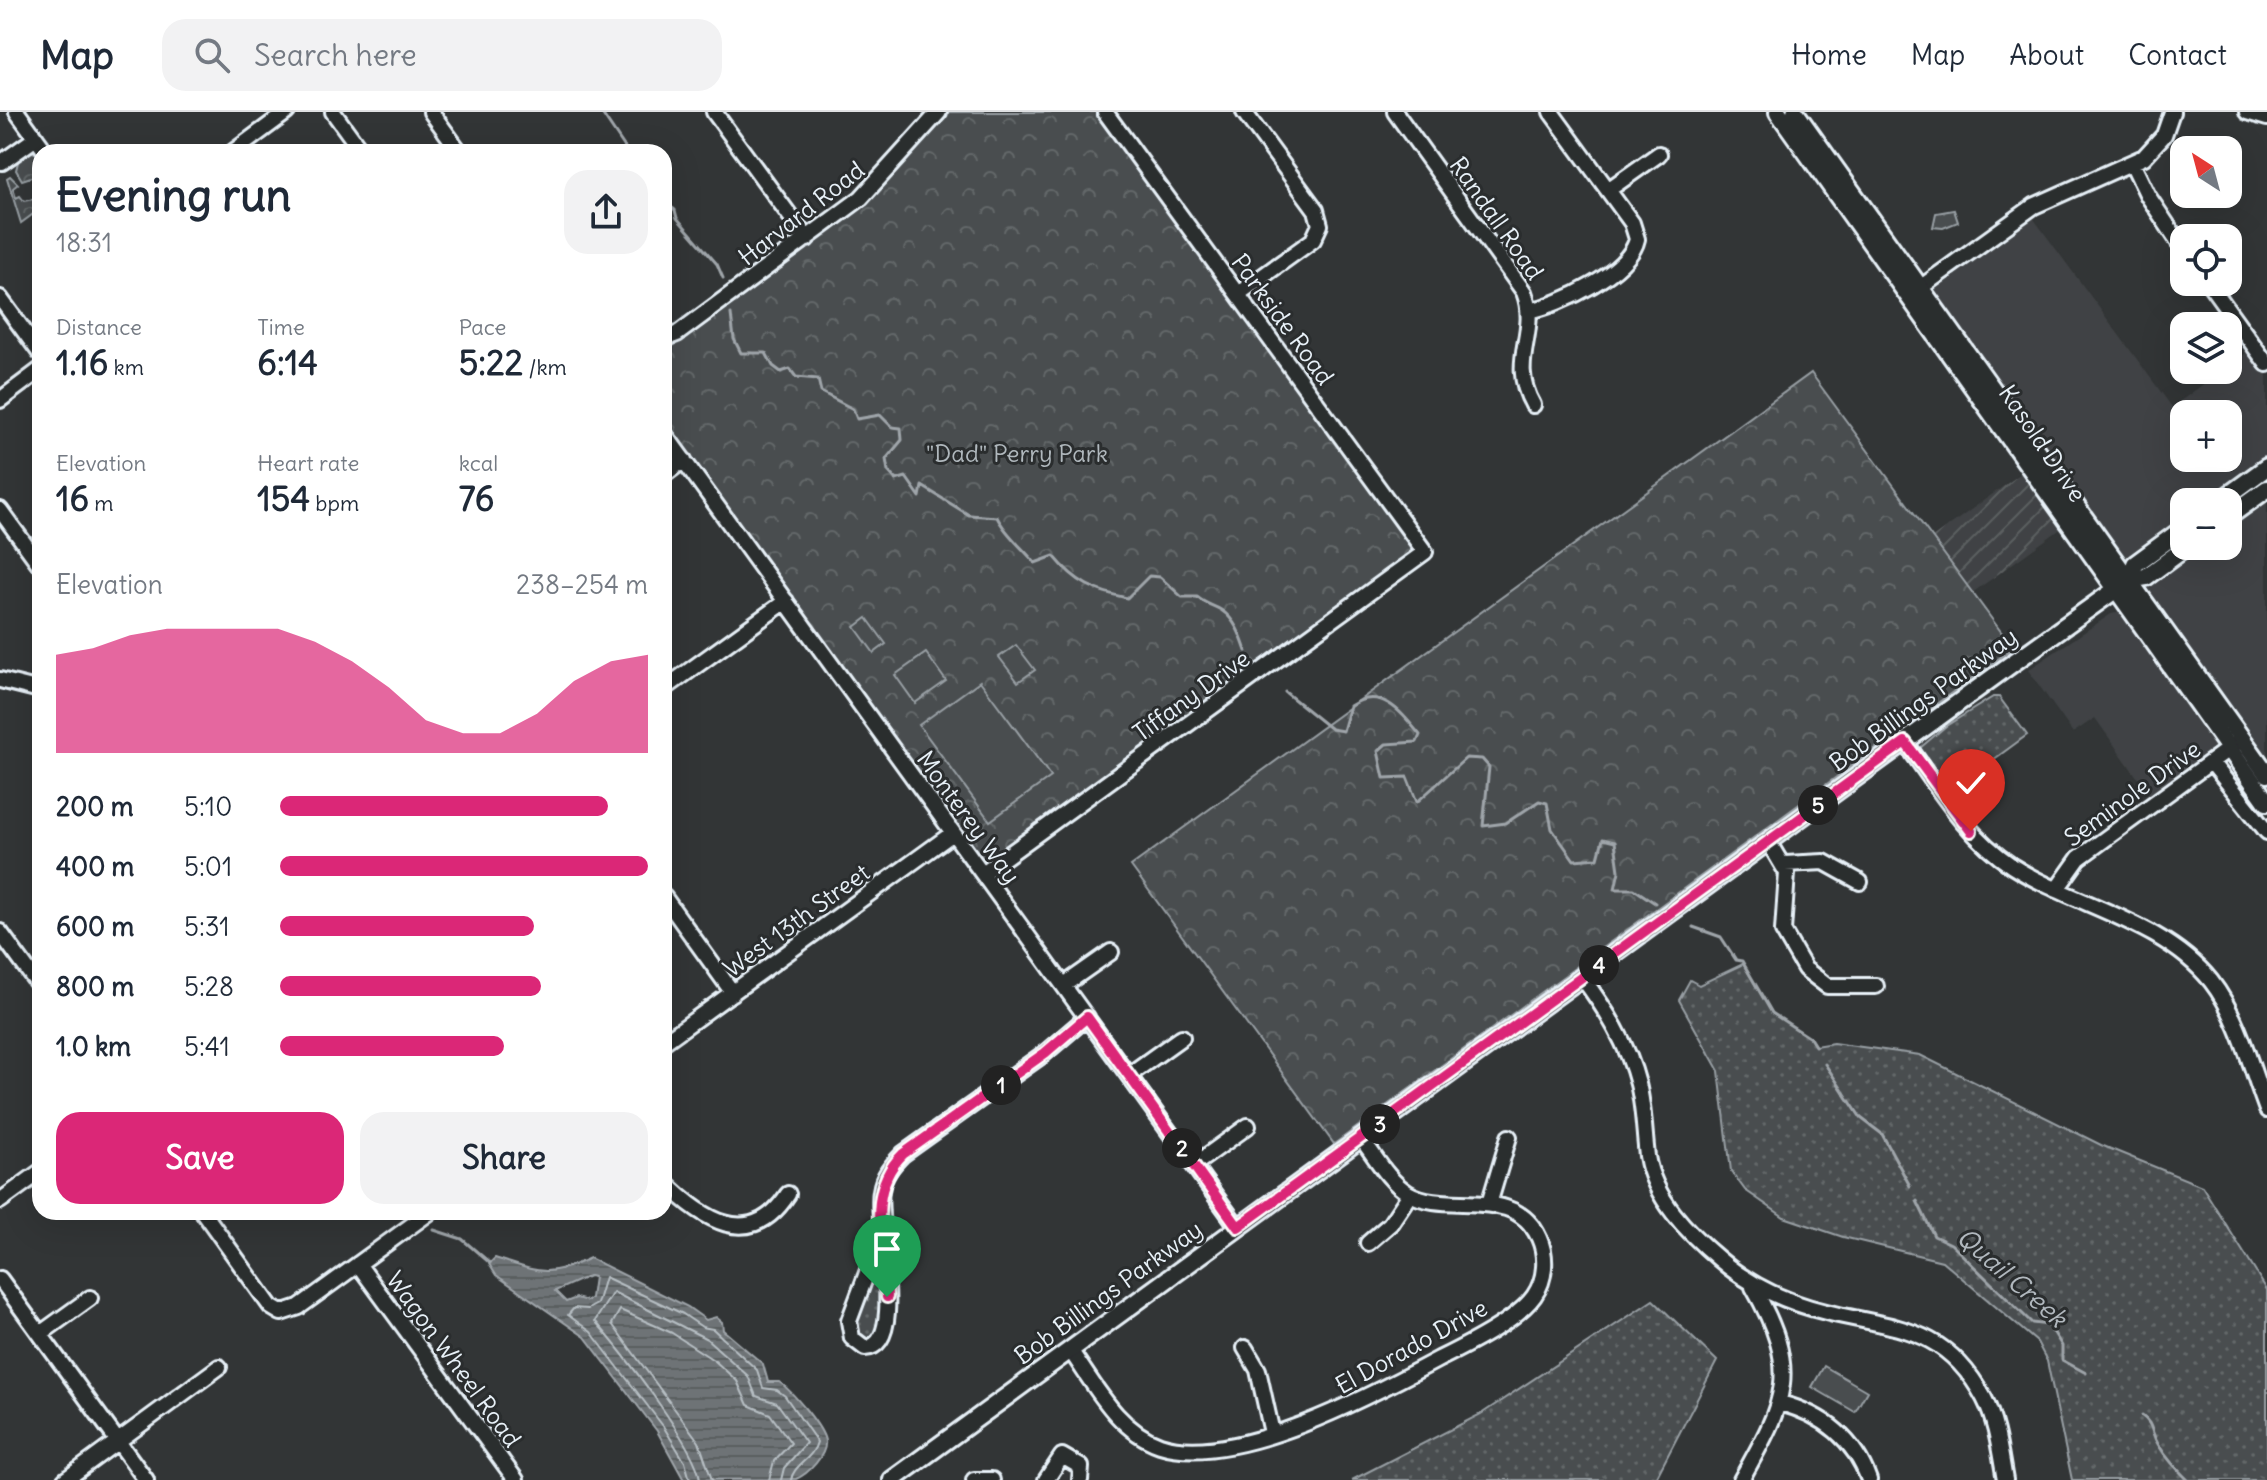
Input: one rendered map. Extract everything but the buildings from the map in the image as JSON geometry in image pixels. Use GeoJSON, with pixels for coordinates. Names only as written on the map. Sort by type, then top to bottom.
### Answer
{"type":"FeatureCollection","features":[{"type":"Feature","properties":{"kind":"main road","name":"Kasold Drive"},"geometry":{"type":"LineString","coordinates":[[1778,112],[1916,291]]}},
{"type":"Feature","properties":{"kind":"main road","name":"Kasold Drive"},"geometry":{"type":"LineString","coordinates":[[1795,112],[1916,291],[2236,744],[2267,802]]}},
{"type":"Feature","properties":{"kind":"main road"},"geometry":{"type":"LineString","coordinates":[[2238,488],[2267,467]]}},
{"type":"Feature","properties":{"kind":"main road"},"geometry":{"type":"LineString","coordinates":[[2242,507],[2267,489]]}},
{"type":"Feature","properties":{"kind":"main road","name":"Bob Billings Parkway"},"geometry":{"type":"LineString","coordinates":[[2122,585],[2135,564],[2170,538]]}},
{"type":"Feature","properties":{"kind":"main road","name":"Bob Billings Parkway"},"geometry":{"type":"LineString","coordinates":[[892,1480],[2122,585],[2146,577],[2170,559]]}},
{"type":"Feature","properties":{"kind":"main road","name":"Kasold Drive"},"geometry":{"type":"LineString","coordinates":[[2236,744],[2267,774]]}},
{"type":"Feature","properties":{"kind":"street"},"geometry":{"type":"LineString","coordinates":[[17,112],[40,144]]}},
{"type":"Feature","properties":{"kind":"street"},"geometry":{"type":"LineString","coordinates":[[244,144],[287,112]]}},
{"type":"Feature","properties":{"kind":"street"},"geometry":{"type":"LineString","coordinates":[[333,112],[356,144]]}},
{"type":"Feature","properties":{"kind":"street"},"geometry":{"type":"LineString","coordinates":[[431,112],[454,144]]}},
{"type":"Feature","properties":{"kind":"street"},"geometry":{"type":"LineString","coordinates":[[714,112],[807,239]]}},
{"type":"Feature","properties":{"kind":"street","name":"Harvard Road"},"geometry":{"type":"LineString","coordinates":[[672,335],[807,239],[879,182],[939,112]]}},
{"type":"Feature","properties":{"kind":"street","name":"Parkside Road"},"geometry":{"type":"LineString","coordinates":[[1105,112],[1425,552]]}},
{"type":"Feature","properties":{"kind":"street"},"geometry":{"type":"LineString","coordinates":[[1238,294],[1313,240],[1320,225],[1316,210],[1244,112]]}},
{"type":"Feature","properties":{"kind":"street","name":"Randall Road"},"geometry":{"type":"LineString","coordinates":[[1395,112],[1515,276],[1529,311],[1521,368],[1533,405]]}},
{"type":"Feature","properties":{"kind":"street"},"geometry":{"type":"LineString","coordinates":[[1529,311],[1557,305],[1579,293],[1632,254],[1636,231],[1551,112]]}},
{"type":"Feature","properties":{"kind":"street"},"geometry":{"type":"LineString","coordinates":[[1916,291],[2034,206],[2132,163],[2159,143],[2172,112]]}},
{"type":"Feature","properties":{"kind":"street"},"geometry":{"type":"LineString","coordinates":[[2247,112],[2267,118]]}},
{"type":"Feature","properties":{"kind":"street"},"geometry":{"type":"LineString","coordinates":[[2,162],[36,138]]}},
{"type":"Feature","properties":{"kind":"street"},"geometry":{"type":"LineString","coordinates":[[1608,190],[1659,154]]}},
{"type":"Feature","properties":{"kind":"street"},"geometry":{"type":"LineString","coordinates":[[2132,163],[2148,196],[2170,229]]}},
{"type":"Feature","properties":{"kind":"street"},"geometry":{"type":"LineString","coordinates":[[2218,296],[2267,364]]}},
{"type":"Feature","properties":{"kind":"street"},"geometry":{"type":"LineString","coordinates":[[0,298],[32,342]]}},
{"type":"Feature","properties":{"kind":"street"},"geometry":{"type":"LineString","coordinates":[[0,400],[32,376]]}},
{"type":"Feature","properties":{"kind":"street","name":"Monterey Way"},"geometry":{"type":"LineString","coordinates":[[672,444],[1238,1227]]}},
{"type":"Feature","properties":{"kind":"street"},"geometry":{"type":"LineString","coordinates":[[672,469],[684,460]]}},
{"type":"Feature","properties":{"kind":"street"},"geometry":{"type":"LineString","coordinates":[[0,510],[32,554]]}},
{"type":"Feature","properties":{"kind":"street","name":"Tiffany Drive"},"geometry":{"type":"LineString","coordinates":[[983,873],[1425,552]]}},
{"type":"Feature","properties":{"kind":"street"},"geometry":{"type":"LineString","coordinates":[[672,683],[786,601]]}},
{"type":"Feature","properties":{"kind":"street"},"geometry":{"type":"LineString","coordinates":[[0,680],[32,688]]}},
{"type":"Feature","properties":{"kind":"street"},"geometry":{"type":"LineString","coordinates":[[1905,742],[1961,819],[1984,844],[2013,866],[2159,939],[2204,972],[2227,1006],[2267,1110]]}},
{"type":"Feature","properties":{"kind":"street","name":"Seminole Drive"},"geometry":{"type":"LineString","coordinates":[[2057,889],[2079,858],[2236,744]]}},
{"type":"Feature","properties":{"kind":"street"},"geometry":{"type":"LineString","coordinates":[[2211,762],[2267,832]]}},
{"type":"Feature","properties":{"kind":"street","name":"West 13th Street"},"geometry":{"type":"LineString","coordinates":[[672,1036],[953,833]]}},
{"type":"Feature","properties":{"kind":"street"},"geometry":{"type":"LineString","coordinates":[[1768,841],[1785,864],[1787,891],[1783,931],[1805,969],[1827,986],[1876,986]]}},
{"type":"Feature","properties":{"kind":"street"},"geometry":{"type":"LineString","coordinates":[[1785,864],[1824,862],[1860,882]]}},
{"type":"Feature","properties":{"kind":"street"},"geometry":{"type":"LineString","coordinates":[[672,908],[733,993]]}},
{"type":"Feature","properties":{"kind":"street"},"geometry":{"type":"LineString","coordinates":[[0,932],[32,976]]}},
{"type":"Feature","properties":{"kind":"street"},"geometry":{"type":"LineString","coordinates":[[1064,985],[1111,952]]}},
{"type":"Feature","properties":{"kind":"street"},"geometry":{"type":"LineString","coordinates":[[1582,977],[1606,1011],[1629,1058],[1642,1101],[1650,1168],[1658,1189],[1688,1230],[1753,1287],[1825,1312],[1908,1329],[1939,1346],[1966,1372],[1983,1397],[1995,1430],[2005,1480]]}},
{"type":"Feature","properties":{"kind":"street"},"geometry":{"type":"LineString","coordinates":[[880,1238],[849,1321],[852,1338],[865,1348],[879,1343],[886,1332],[887,1288],[880,1238],[881,1189],[897,1160],[1045,1053],[1087,1017]]}},
{"type":"Feature","properties":{"kind":"street"},"geometry":{"type":"LineString","coordinates":[[1129,1075],[1182,1037]]}},
{"type":"Feature","properties":{"kind":"street"},"geometry":{"type":"LineString","coordinates":[[1194,1165],[1248,1126]]}},
{"type":"Feature","properties":{"kind":"street"},"geometry":{"type":"LineString","coordinates":[[1489,1204],[1509,1137]]}},
{"type":"Feature","properties":{"kind":"street"},"geometry":{"type":"LineString","coordinates":[[1361,1138],[1390,1178],[1410,1194],[1390,1224],[1368,1243]]}},
{"type":"Feature","properties":{"kind":"street"},"geometry":{"type":"LineString","coordinates":[[0,1201],[32,1178]]}},
{"type":"Feature","properties":{"kind":"street"},"geometry":{"type":"LineString","coordinates":[[672,1188],[701,1214],[729,1225],[750,1224],[768,1218],[788,1194]]}},
{"type":"Feature","properties":{"kind":"street","name":"El Dorado Drive"},"geometry":{"type":"LineString","coordinates":[[1070,1350],[1122,1421],[1157,1444],[1193,1450],[1272,1433],[1368,1397],[1476,1339],[1528,1303],[1542,1278],[1544,1260],[1540,1240],[1531,1225],[1516,1212],[1489,1204],[1410,1194]]}},
{"type":"Feature","properties":{"kind":"street"},"geometry":{"type":"LineString","coordinates":[[209,1220],[271,1307],[281,1313],[299,1307],[419,1220]]}},
{"type":"Feature","properties":{"kind":"street","name":"Wagon Wheel Road"},"geometry":{"type":"LineString","coordinates":[[358,1264],[516,1480]]}},
{"type":"Feature","properties":{"kind":"street"},"geometry":{"type":"LineString","coordinates":[[0,1279],[146,1480]]}},
{"type":"Feature","properties":{"kind":"street"},"geometry":{"type":"LineString","coordinates":[[1741,1480],[1780,1403],[1783,1364],[1781,1345],[1753,1287]]}},
{"type":"Feature","properties":{"kind":"street"},"geometry":{"type":"LineString","coordinates":[[40,1334],[90,1298]]}},
{"type":"Feature","properties":{"kind":"street"},"geometry":{"type":"LineString","coordinates":[[1245,1348],[1258,1370],[1272,1433]]}},
{"type":"Feature","properties":{"kind":"street"},"geometry":{"type":"LineString","coordinates":[[65,1480],[219,1367]]}},
{"type":"Feature","properties":{"kind":"street"},"geometry":{"type":"LineString","coordinates":[[1780,1403],[1807,1411],[1837,1431],[1859,1457],[1869,1480]]}},
{"type":"Feature","properties":{"kind":"street"},"geometry":{"type":"LineString","coordinates":[[1046,1480],[1062,1456],[1081,1467],[1080,1480]]}},
{"type":"Feature","properties":{"kind":"street"},"geometry":{"type":"LineString","coordinates":[[974,1479],[992,1480]]}},
{"type":"Feature","properties":{"kind":"shaded area"},"geometry":{"type":"Polygon","coordinates":[[[2031,215],[2170,404],[2170,472],[2242,472],[2242,400],[2182,400],[2203,384],[2242,384],[2242,356],[2250,350],[2267,373],[2267,460],[2229,488],[2170,488],[2170,531],[2131,559],[2122,560],[1935,292],[1936,284],[2031,215]]]}},
{"type":"Feature","properties":{"kind":"shaded area"},"geometry":{"type":"Polygon","coordinates":[[[2023,472],[2062,528],[1972,593],[1932,538],[2023,472]]]}},
{"type":"Feature","properties":{"kind":"shaded area"},"geometry":{"type":"Polygon","coordinates":[[[2267,495],[2267,765],[2147,586],[2180,560],[2242,560],[2242,513],[2267,495]]]}},
{"type":"Feature","properties":{"kind":"shaded area"},"geometry":{"type":"Polygon","coordinates":[[[2121,612],[2218,744],[2217,749],[2152,798],[2095,718],[2073,733],[2028,670],[2111,614],[2121,612]]]}},
{"type":"Feature","properties":{"kind":"green space","name":"\"Dad\" Perry Park"},"geometry":{"type":"Polygon","coordinates":[[[945,112],[1099,112],[1413,550],[1411,555],[988,862],[979,858],[672,434],[672,347],[879,189],[945,112]]]}},
{"type":"Feature","properties":{"kind":"green space"},"geometry":{"type":"Polygon","coordinates":[[[28,151],[32,152],[32,177],[22,180],[16,170],[19,158],[28,151]]]}},
{"type":"Feature","properties":{"kind":"green space"},"geometry":{"type":"Polygon","coordinates":[[[10,176],[18,184],[13,188],[16,198],[32,199],[32,215],[21,223],[7,178],[10,176]]]}},
{"type":"Feature","properties":{"kind":"green space"},"geometry":{"type":"Polygon","coordinates":[[[1954,210],[1958,222],[1943,228],[1933,227],[1936,213],[1954,210]]]}},
{"type":"Feature","properties":{"kind":"green space"},"geometry":{"type":"Polygon","coordinates":[[[1811,373],[2013,648],[1334,1144],[1131,866],[1811,373]]]}},
{"type":"Feature","properties":{"kind":"green space"},"geometry":{"type":"Polygon","coordinates":[[[867,618],[886,644],[874,653],[855,627],[867,618]]]}},
{"type":"Feature","properties":{"kind":"green space"},"geometry":{"type":"Polygon","coordinates":[[[1016,645],[1035,670],[1018,682],[999,657],[1016,645]]]}},
{"type":"Feature","properties":{"kind":"green space"},"geometry":{"type":"Polygon","coordinates":[[[926,653],[946,681],[915,703],[895,675],[926,653]]]}},
{"type":"Feature","properties":{"kind":"green space"},"geometry":{"type":"Polygon","coordinates":[[[980,681],[1051,777],[990,821],[919,725],[980,681]]]}},
{"type":"Feature","properties":{"kind":"green space"},"geometry":{"type":"Polygon","coordinates":[[[1993,697],[1999,697],[2027,735],[1948,793],[1920,748],[1946,726],[1993,697]]]}},
{"type":"Feature","properties":{"kind":"green space"},"geometry":{"type":"Polygon","coordinates":[[[1743,964],[1772,1013],[1810,1038],[1815,1046],[1833,1043],[1920,1055],[2101,1145],[2202,1186],[2267,1290],[2267,1480],[2072,1480],[2047,1361],[2037,1342],[1942,1261],[1843,1237],[1784,1217],[1745,1190],[1731,1171],[1719,1071],[1679,1000],[1690,980],[1699,985],[1743,964]]]}},
{"type":"Feature","properties":{"kind":"green space"},"geometry":{"type":"Polygon","coordinates":[[[879,1250],[885,1310],[871,1342],[859,1338],[854,1323],[879,1250]]]}},
{"type":"Feature","properties":{"kind":"green space"},"geometry":{"type":"Polygon","coordinates":[[[1653,1300],[1717,1361],[1655,1480],[1352,1480],[1481,1414],[1653,1300]]]}},
{"type":"Feature","properties":{"kind":"green space"},"geometry":{"type":"Polygon","coordinates":[[[1824,1366],[1867,1391],[1855,1412],[1812,1387],[1824,1366]]]}},
{"type":"Feature","properties":{"kind":"water"},"geometry":{"type":"Polygon","coordinates":[[[495,1258],[551,1271],[590,1258],[688,1307],[706,1320],[716,1317],[722,1322],[723,1330],[763,1364],[768,1382],[779,1382],[784,1386],[813,1418],[825,1441],[820,1458],[796,1479],[684,1480],[657,1431],[585,1337],[496,1275],[489,1264],[495,1258]],[[589,1276],[555,1291],[566,1302],[576,1298],[587,1301],[591,1298],[594,1277],[589,1276]]]}},
{"type":"Feature","properties":{"kind":"waterway","name":"Quail Creek"},"geometry":{"type":"LineString","coordinates":[[601,112],[623,144]]}},
{"type":"Feature","properties":{"kind":"waterway","name":"Quail Creek"},"geometry":{"type":"LineString","coordinates":[[672,208],[677,218],[717,264],[723,278]]}},
{"type":"Feature","properties":{"kind":"waterway","name":"Quail Creek"},"geometry":{"type":"LineString","coordinates":[[731,314],[734,339],[741,353],[766,353],[773,366],[781,372],[790,369],[796,377],[818,379],[821,392],[853,409],[857,419],[880,415],[892,427],[901,428],[902,440],[886,459],[888,471],[896,480],[906,477],[920,497],[922,486],[969,515],[997,517],[1035,563],[1054,556],[1078,579],[1105,592],[1127,598],[1149,576],[1160,577],[1182,597],[1197,597],[1226,614],[1237,628],[1246,651]]}},
{"type":"Feature","properties":{"kind":"waterway","name":"Quail Creek"},"geometry":{"type":"LineString","coordinates":[[1285,692],[1331,729],[1343,731],[1350,706],[1371,698],[1390,704],[1420,735],[1417,742],[1386,744],[1378,751],[1384,778],[1407,777],[1417,802],[1466,758],[1482,759],[1489,767],[1483,826],[1506,823],[1539,801],[1547,803],[1552,829],[1574,860],[1598,858],[1603,839],[1615,842],[1619,871],[1615,889],[1634,889],[1655,903]]}},
{"type":"Feature","properties":{"kind":"waterway","name":"Quail Creek"},"geometry":{"type":"LineString","coordinates":[[1693,927],[1721,937],[1736,960],[1742,961],[1772,1013],[1810,1038],[1815,1046]]}},
{"type":"Feature","properties":{"kind":"waterway","name":"Quail Creek"},"geometry":{"type":"LineString","coordinates":[[1825,1064],[1861,1118],[1882,1134],[1910,1186]]}},
{"type":"Feature","properties":{"kind":"waterway","name":"Quail Creek"},"geometry":{"type":"LineString","coordinates":[[1917,1201],[1934,1236],[1951,1244],[2032,1323],[2049,1325],[2062,1346],[2062,1360],[2086,1373]]}},
{"type":"Feature","properties":{"kind":"waterway"},"geometry":{"type":"LineString","coordinates":[[434,1230],[462,1239],[490,1263]]}},
{"type":"Feature","properties":{"kind":"waterway","name":"Quail Creek"},"geometry":{"type":"LineString","coordinates":[[2142,1416],[2165,1454],[2188,1480]]}},
{"type":"Feature","properties":{"kind":"route"},"geometry":{"type":"LineString","coordinates":[[887,1297],[879,1203],[890,1168],[903,1154],[1045,1053],[1087,1017],[1238,1227],[1905,742],[1971,831]]}}]}
